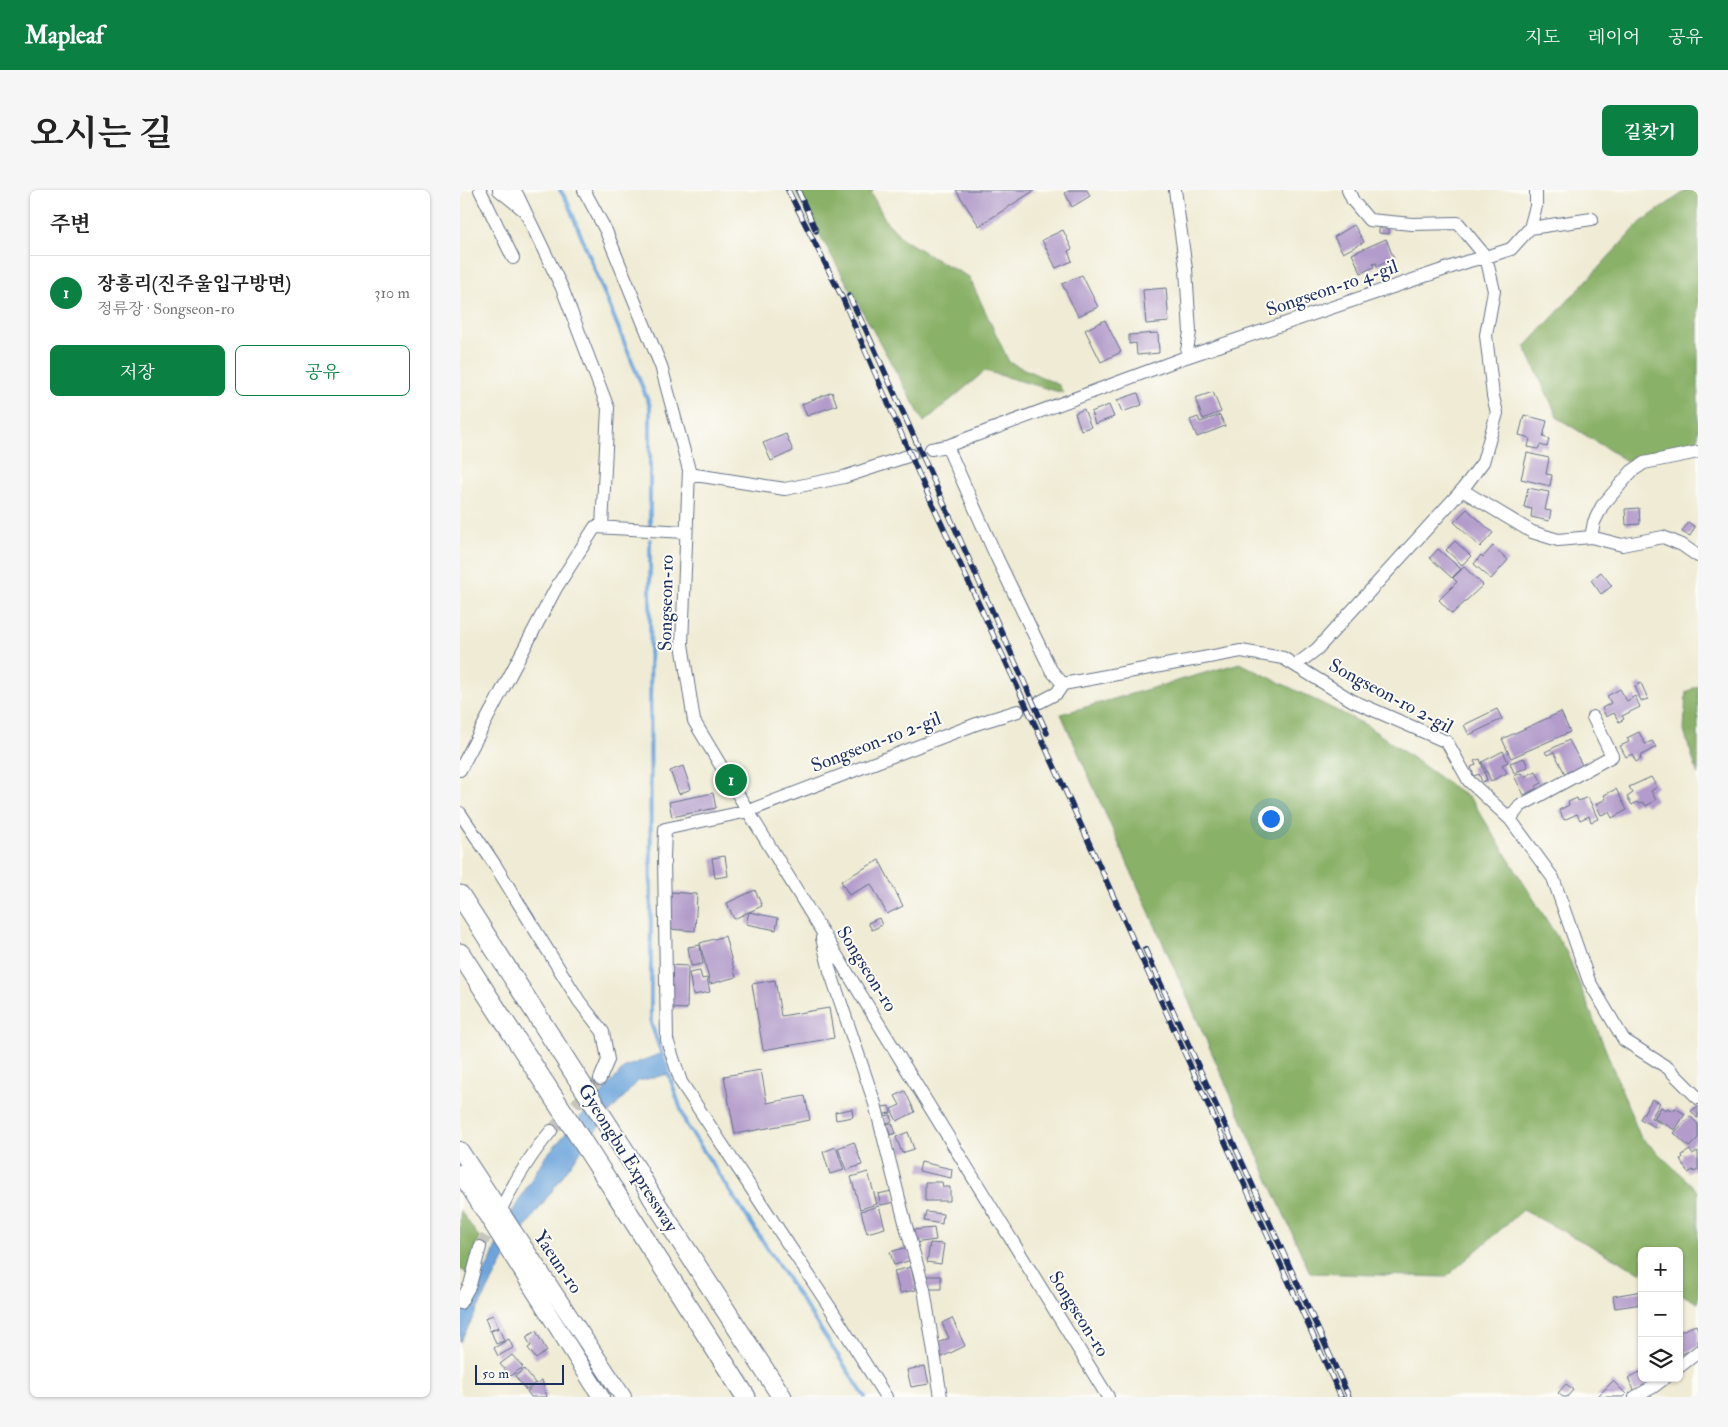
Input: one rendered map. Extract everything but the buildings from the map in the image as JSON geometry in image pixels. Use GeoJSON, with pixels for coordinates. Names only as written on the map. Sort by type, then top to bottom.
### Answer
{"type":"FeatureCollection","features":[{"type":"Feature","properties":{"kind":"highway","name":"Gyeongbu Expressway"},"geometry":{"type":"LineString","coordinates":[[460,895],[782,1397]]}},
{"type":"Feature","properties":{"kind":"highway","name":"Gyeongbu Expressway"},"geometry":{"type":"LineString","coordinates":[[460,953],[746,1397]]}},
{"type":"Feature","properties":{"kind":"main road","name":"Yaeun-ro"},"geometry":{"type":"LineString","coordinates":[[460,1150],[623,1397]]}},
{"type":"Feature","properties":{"kind":"main road","name":"Yaeun-ro"},"geometry":{"type":"LineString","coordinates":[[460,1173],[601,1397]]}},
{"type":"Feature","properties":{"kind":"street"},"geometry":{"type":"LineString","coordinates":[[480,190],[513,258]]}},
{"type":"Feature","properties":{"kind":"street"},"geometry":{"type":"LineString","coordinates":[[499,190],[525,210]]}},
{"type":"Feature","properties":{"kind":"street"},"geometry":{"type":"LineString","coordinates":[[460,770],[556,588],[595,527],[602,527],[608,408],[562,288],[514,190]]}},
{"type":"Feature","properties":{"kind":"street","name":"Songseon-ro"},"geometry":{"type":"LineString","coordinates":[[584,190],[606,231],[661,366],[689,474],[682,644],[694,721],[819,928],[1108,1397]]}},
{"type":"Feature","properties":{"kind":"street"},"geometry":{"type":"LineString","coordinates":[[1175,190],[1186,269],[1190,332],[1186,357]]}},
{"type":"Feature","properties":{"kind":"street"},"geometry":{"type":"LineString","coordinates":[[1296,665],[1317,649],[1462,490],[1483,462],[1497,413],[1493,396],[1486,335],[1494,291],[1486,257],[1458,223],[1412,224],[1369,220],[1353,201],[1348,190]]}},
{"type":"Feature","properties":{"kind":"street"},"geometry":{"type":"LineString","coordinates":[[1536,190],[1536,206],[1530,228],[1592,219]]}},
{"type":"Feature","properties":{"kind":"street","name":"Songseon-ro 4-gil"},"geometry":{"type":"LineString","coordinates":[[930,449],[947,446],[1186,357],[1468,261],[1511,249],[1530,228]]}},
{"type":"Feature","properties":{"kind":"street"},"geometry":{"type":"LineString","coordinates":[[947,446],[997,558],[1051,670],[1063,684]]}},
{"type":"Feature","properties":{"kind":"street"},"geometry":{"type":"LineString","coordinates":[[1591,538],[1594,522],[1602,506],[1632,471],[1644,463],[1698,452]]}},
{"type":"Feature","properties":{"kind":"street"},"geometry":{"type":"LineString","coordinates":[[689,474],[785,489],[844,477],[911,455]]}},
{"type":"Feature","properties":{"kind":"street"},"geometry":{"type":"LineString","coordinates":[[1462,490],[1532,532],[1558,540],[1591,538],[1622,545],[1663,537],[1682,545],[1698,556]]}},
{"type":"Feature","properties":{"kind":"street","name":"Songseon-ro"},"geometry":{"type":"LineString","coordinates":[[602,527],[686,532]]}},
{"type":"Feature","properties":{"kind":"street","name":"Songseon-ro 2-gil"},"geometry":{"type":"LineString","coordinates":[[1040,702],[1056,693],[1063,684],[1241,651],[1284,658],[1353,701],[1447,742],[1469,780],[1510,819],[1553,878],[1589,981],[1624,1040],[1668,1068],[1698,1098]]}},
{"type":"Feature","properties":{"kind":"street","name":"Songseon-ro 2-gil"},"geometry":{"type":"LineString","coordinates":[[886,1397],[829,1306],[681,1082],[667,1040],[665,829],[748,811],[979,723],[1018,711]]}},
{"type":"Feature","properties":{"kind":"street"},"geometry":{"type":"LineString","coordinates":[[1510,819],[1520,806],[1612,756],[1593,717]]}},
{"type":"Feature","properties":{"kind":"street"},"geometry":{"type":"LineString","coordinates":[[460,813],[495,865],[580,1001],[603,1032],[608,1060],[600,1079]]}},
{"type":"Feature","properties":{"kind":"street"},"geometry":{"type":"LineString","coordinates":[[819,928],[830,971],[875,1104],[924,1289],[941,1397]]}},
{"type":"Feature","properties":{"kind":"street"},"geometry":{"type":"LineString","coordinates":[[502,1206],[514,1182],[538,1145],[551,1131]]}},
{"type":"Feature","properties":{"kind":"street"},"geometry":{"type":"LineString","coordinates":[[460,1303],[470,1285],[480,1248]]}},
{"type":"Feature","properties":{"kind":"street"},"geometry":{"type":"LineString","coordinates":[[1683,1364],[1698,1352]]}},
{"type":"Feature","properties":{"kind":"street"},"geometry":{"type":"LineString","coordinates":[[1635,1397],[1660,1382]]}},
{"type":"Feature","properties":{"kind":"green space"},"geometry":{"type":"Polygon","coordinates":[[[795,190],[874,190],[871,193],[886,221],[903,239],[969,277],[1009,362],[1059,385],[1063,393],[985,371],[924,422],[795,190]]]}},
{"type":"Feature","properties":{"kind":"green space"},"geometry":{"type":"Polygon","coordinates":[[[1687,190],[1698,190],[1698,448],[1630,463],[1558,418],[1525,347],[1641,222],[1687,190]]]}},
{"type":"Feature","properties":{"kind":"green space"},"geometry":{"type":"Polygon","coordinates":[[[1240,663],[1366,725],[1472,800],[1567,953],[1640,1136],[1698,1191],[1698,1303],[1683,1295],[1683,1247],[1638,1247],[1638,1271],[1523,1210],[1446,1277],[1310,1273],[1061,714],[1240,663]]]}},
{"type":"Feature","properties":{"kind":"green space"},"geometry":{"type":"Polygon","coordinates":[[[1698,686],[1698,775],[1684,731],[1686,692],[1698,686]]]}},
{"type":"Feature","properties":{"kind":"green space"},"geometry":{"type":"Polygon","coordinates":[[[460,1210],[480,1239],[467,1273],[460,1269],[460,1210]]]}},
{"type":"Feature","properties":{"kind":"water"},"geometry":{"type":"Polygon","coordinates":[[[662,1053],[669,1074],[638,1081],[604,1119],[509,1250],[460,1342],[460,1315],[490,1262],[500,1235],[511,1214],[544,1158],[625,1067],[662,1053]]]}},
{"type":"Feature","properties":{"kind":"waterway"},"geometry":{"type":"LineString","coordinates":[[560,190],[567,201],[650,406],[650,527]]}},
{"type":"Feature","properties":{"kind":"waterway"},"geometry":{"type":"LineString","coordinates":[[650,540],[651,1023],[686,1124],[865,1397]]}},
{"type":"Feature","properties":{"kind":"tunnel"},"geometry":{"type":"LineString","coordinates":[[911,455],[931,449]]}},
{"type":"Feature","properties":{"kind":"tunnel"},"geometry":{"type":"LineString","coordinates":[[1018,711],[1040,702]]}},
{"type":"Feature","properties":{"kind":"tunnel"},"geometry":{"type":"LineString","coordinates":[[551,1131],[600,1079]]}},
{"type":"Feature","properties":{"kind":"tunnel"},"geometry":{"type":"LineString","coordinates":[[480,1247],[495,1219]]}},
{"type":"Feature","properties":{"kind":"railway"},"geometry":{"type":"LineString","coordinates":[[788,190],[842,297],[924,486],[1055,768],[1341,1397]]}},
{"type":"Feature","properties":{"kind":"railway"},"geometry":{"type":"LineString","coordinates":[[798,190],[816,231]]}},
{"type":"Feature","properties":{"kind":"railway"},"geometry":{"type":"LineString","coordinates":[[849,296],[1047,733]]}},
{"type":"Feature","properties":{"kind":"railway"},"geometry":{"type":"LineString","coordinates":[[1145,949],[1349,1397]]}},
{"type":"Feature","properties":{"kind":"place","name":"장흥리(진주울입구방면)"},"geometry":{"type":"Point","coordinates":[731,780]}}]}
